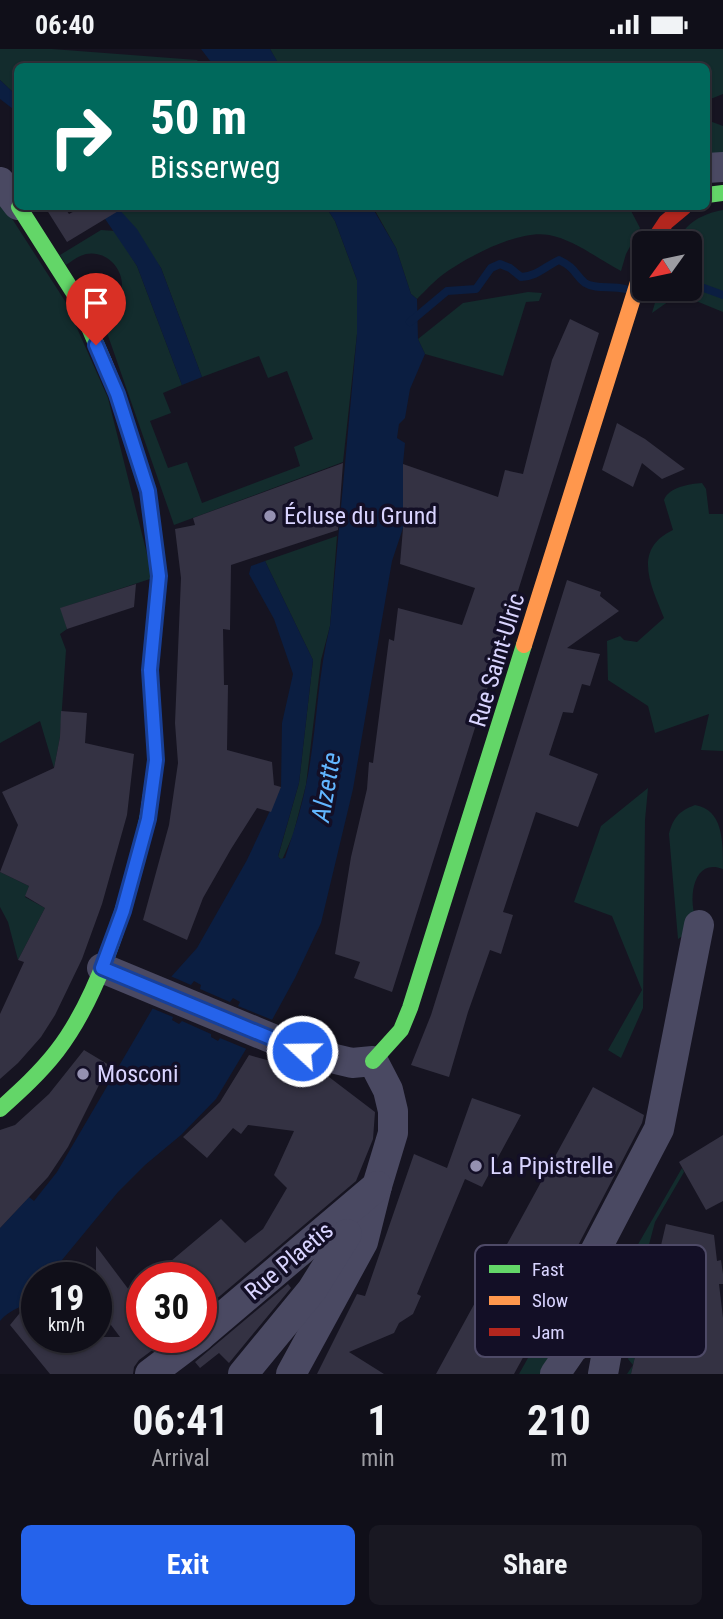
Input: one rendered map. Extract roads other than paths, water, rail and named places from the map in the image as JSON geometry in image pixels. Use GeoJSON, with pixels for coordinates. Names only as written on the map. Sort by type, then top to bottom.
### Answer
{"type":"FeatureCollection","features":[{"type":"Feature","properties":{"kind":"street"},"geometry":{"type":"LineString","coordinates":[[0,181],[14,200]]}},
{"type":"Feature","properties":{"kind":"street"},"geometry":{"type":"LineString","coordinates":[[0,1108],[34,1078],[58,1050],[74,1026],[102,968],[123,911],[148,819],[156,760],[150,670],[159,576],[148,491],[85,288],[21,210]]}},
{"type":"Feature","properties":{"kind":"street","name":"Rue Saint-Ulric"},"geometry":{"type":"LineString","coordinates":[[373,1061],[401,1030],[410,1008],[632,301]]}},
{"type":"Feature","properties":{"kind":"street"},"geometry":{"type":"LineString","coordinates":[[598,1245],[659,1129],[699,925]]}},
{"type":"Feature","properties":{"kind":"street"},"geometry":{"type":"LineString","coordinates":[[102,968],[302,1051],[352,1062],[373,1061],[388,1090],[393,1111],[393,1133],[363,1242],[291,1374]]}},
{"type":"Feature","properties":{"kind":"street"},"geometry":{"type":"LineString","coordinates":[[243,1374],[312,1290],[377,1186]]}},
{"type":"Feature","properties":{"kind":"street","name":"Rue Plaetis"},"geometry":{"type":"LineString","coordinates":[[217,1322],[377,1186]]}},
{"type":"Feature","properties":{"kind":"street","name":"Rue Plaetis"},"geometry":{"type":"LineString","coordinates":[[150,1374],[178,1353]]}},
{"type":"Feature","properties":{"kind":"street"},"geometry":{"type":"LineString","coordinates":[[555,1374],[567,1357]]}},
{"type":"Feature","properties":{"kind":"water"},"geometry":{"type":"Polygon","coordinates":[[[201,49],[270,49],[278,63],[212,63],[201,49]]]}},
{"type":"Feature","properties":{"kind":"water"},"geometry":{"type":"Polygon","coordinates":[[[0,80],[14,93],[14,110],[0,99],[0,80]]]}},
{"type":"Feature","properties":{"kind":"water"},"geometry":{"type":"Polygon","coordinates":[[[99,210],[120,210],[137,229],[161,268],[202,377],[182,385],[137,266],[99,210]]]}},
{"type":"Feature","properties":{"kind":"water","name":"Alzette"},"geometry":{"type":"Polygon","coordinates":[[[328,210],[374,210],[396,248],[411,294],[417,299],[418,339],[425,354],[410,389],[405,418],[399,424],[397,438],[405,443],[403,528],[392,561],[353,789],[321,923],[272,1020],[246,1049],[216,1099],[118,1192],[60,1262],[21,1262],[21,1306],[0,1321],[0,1228],[29,1197],[34,1201],[57,1172],[171,977],[197,948],[247,860],[281,787],[282,723],[293,674],[274,619],[249,574],[251,566],[265,561],[313,660],[299,783],[278,856],[280,859],[285,858],[297,822],[310,765],[322,665],[330,626],[357,334],[357,280],[335,221],[328,210]]]}},
{"type":"Feature","properties":{"kind":"waterway"},"geometry":{"type":"LineString","coordinates":[[410,322],[447,291],[476,289],[491,268],[500,264],[521,277],[537,273],[559,260],[589,285],[625,289]]}},
{"type":"Feature","properties":{"kind":"waterway"},"geometry":{"type":"LineString","coordinates":[[702,287],[723,295]]}},
{"type":"Feature","properties":{"kind":"place","name":"Écluse du Grund"},"geometry":{"type":"Point","coordinates":[270,516]}},
{"type":"Feature","properties":{"kind":"place","name":"Mosconi"},"geometry":{"type":"Point","coordinates":[83,1074]}},
{"type":"Feature","properties":{"kind":"place","name":"La Pipistrelle"},"geometry":{"type":"Point","coordinates":[476,1166]}}]}
